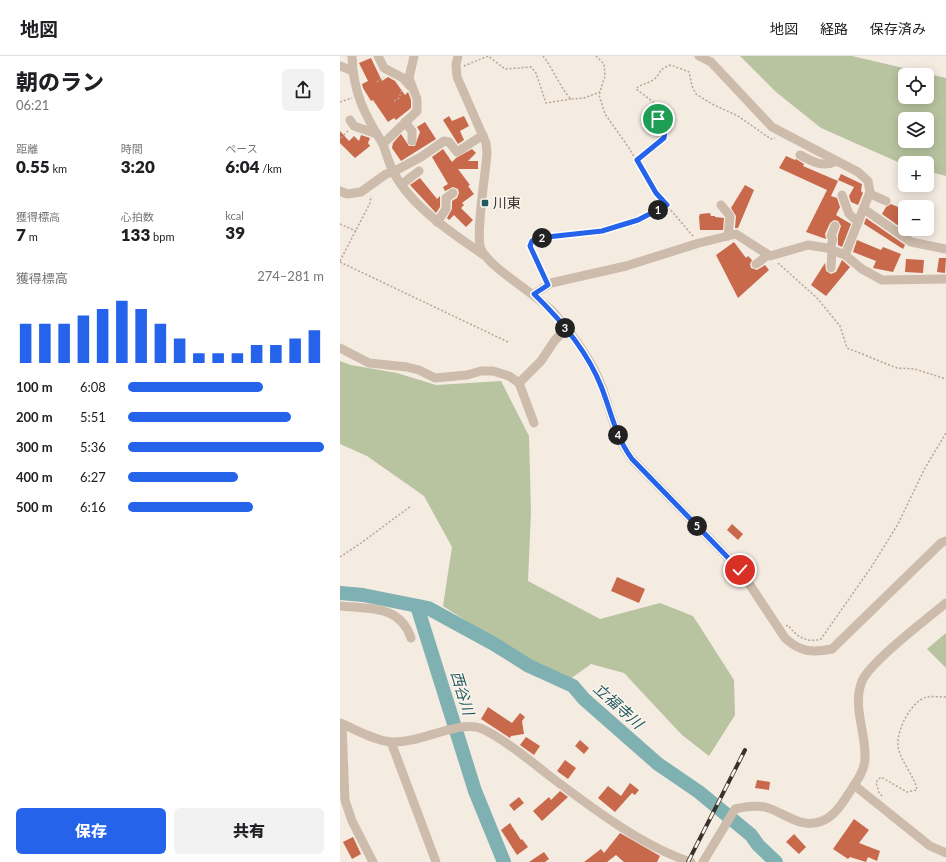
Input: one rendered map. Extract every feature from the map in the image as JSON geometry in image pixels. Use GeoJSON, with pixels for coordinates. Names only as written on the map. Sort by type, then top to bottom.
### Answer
{"type":"FeatureCollection","features":[{"type":"Feature","properties":{"kind":"street"},"geometry":{"type":"LineString","coordinates":[[352,56],[352,71],[358,97],[374,137]]}},
{"type":"Feature","properties":{"kind":"street"},"geometry":{"type":"LineString","coordinates":[[378,56],[384,68],[402,78],[413,88]]}},
{"type":"Feature","properties":{"kind":"street"},"geometry":{"type":"LineString","coordinates":[[382,143],[417,111],[417,99],[409,78],[414,56]]}},
{"type":"Feature","properties":{"kind":"street"},"geometry":{"type":"LineString","coordinates":[[458,56],[456,69],[457,77],[483,135],[487,153],[478,235],[481,249],[488,259]]}},
{"type":"Feature","properties":{"kind":"street"},"geometry":{"type":"LineString","coordinates":[[698,56],[712,62],[772,127],[858,172],[868,181],[870,194],[845,255]]}},
{"type":"Feature","properties":{"kind":"street"},"geometry":{"type":"LineString","coordinates":[[340,66],[352,71]]}},
{"type":"Feature","properties":{"kind":"street"},"geometry":{"type":"LineString","coordinates":[[350,120],[354,126],[382,143],[393,172],[437,222],[534,294],[553,312],[594,369],[622,446],[632,459],[740,570],[778,628],[793,646],[808,652],[832,649],[941,543],[946,541]]}},
{"type":"Feature","properties":{"kind":"street"},"geometry":{"type":"LineString","coordinates":[[405,122],[412,131],[412,141]]}},
{"type":"Feature","properties":{"kind":"street"},"geometry":{"type":"LineString","coordinates":[[340,191],[347,194],[361,192],[386,174],[393,172],[429,152],[444,141],[449,142],[457,152],[483,135]]}},
{"type":"Feature","properties":{"kind":"street"},"geometry":{"type":"LineString","coordinates":[[800,156],[818,164],[829,165],[837,161]]}},
{"type":"Feature","properties":{"kind":"street"},"geometry":{"type":"LineString","coordinates":[[402,184],[419,171]]}},
{"type":"Feature","properties":{"kind":"street"},"geometry":{"type":"LineString","coordinates":[[437,222],[446,210],[446,198],[454,193]]}},
{"type":"Feature","properties":{"kind":"street"},"geometry":{"type":"LineString","coordinates":[[870,194],[886,201]]}},
{"type":"Feature","properties":{"kind":"street"},"geometry":{"type":"LineString","coordinates":[[842,195],[848,214],[858,222]]}},
{"type":"Feature","properties":{"kind":"street"},"geometry":{"type":"LineString","coordinates":[[722,205],[730,216],[728,236]]}},
{"type":"Feature","properties":{"kind":"street"},"geometry":{"type":"LineString","coordinates":[[864,209],[911,242],[946,249]]}},
{"type":"Feature","properties":{"kind":"street"},"geometry":{"type":"LineString","coordinates":[[831,268],[831,249],[833,239],[831,236],[836,226]]}},
{"type":"Feature","properties":{"kind":"street"},"geometry":{"type":"LineString","coordinates":[[534,294],[548,285],[626,266],[699,243],[736,234],[768,254]]}},
{"type":"Feature","properties":{"kind":"street"},"geometry":{"type":"LineString","coordinates":[[756,264],[768,254],[808,245],[831,249],[845,255],[862,269],[882,280],[946,279]]}},
{"type":"Feature","properties":{"kind":"street"},"geometry":{"type":"LineString","coordinates":[[518,383],[541,361],[555,340],[566,329]]}},
{"type":"Feature","properties":{"kind":"street"},"geometry":{"type":"LineString","coordinates":[[340,348],[369,363],[407,367],[418,370],[435,378],[467,375],[481,371],[493,371],[509,376],[518,383],[534,423]]}},
{"type":"Feature","properties":{"kind":"street"},"geometry":{"type":"LineString","coordinates":[[703,862],[735,810],[750,806],[765,808],[805,823],[821,822],[832,816],[854,785],[865,760],[864,734],[859,719],[858,699],[862,680],[872,666],[946,603]]}},
{"type":"Feature","properties":{"kind":"street"},"geometry":{"type":"LineString","coordinates":[[340,606],[384,610],[395,616],[407,626],[411,638]]}},
{"type":"Feature","properties":{"kind":"street"},"geometry":{"type":"LineString","coordinates":[[373,862],[352,821],[345,800],[342,774],[341,724],[366,735],[391,742],[414,740],[445,732],[464,725],[482,728],[536,765],[596,810],[676,860],[692,862]]}},
{"type":"Feature","properties":{"kind":"street"},"geometry":{"type":"LineString","coordinates":[[391,742],[436,862]]}},
{"type":"Feature","properties":{"kind":"street"},"geometry":{"type":"LineString","coordinates":[[854,785],[930,846],[946,853]]}},
{"type":"Feature","properties":{"kind":"path"},"geometry":{"type":"LineString","coordinates":[[456,69],[488,56],[505,69],[531,67],[536,73],[546,103],[584,98],[600,92]]}},
{"type":"Feature","properties":{"kind":"path"},"geometry":{"type":"LineString","coordinates":[[543,56],[553,69],[566,95],[571,99]]}},
{"type":"Feature","properties":{"kind":"path"},"geometry":{"type":"LineString","coordinates":[[596,56],[604,64],[605,76],[600,92],[604,114],[637,160],[656,193],[699,243]]}},
{"type":"Feature","properties":{"kind":"path"},"geometry":{"type":"LineString","coordinates":[[637,160],[664,138],[665,130],[658,119],[661,108],[636,89],[638,86],[654,79],[661,68],[672,64],[689,72],[692,86],[696,94],[712,104],[738,116],[771,139],[789,136]]}},
{"type":"Feature","properties":{"kind":"path"},"geometry":{"type":"LineString","coordinates":[[394,102],[399,98],[402,92],[402,78]]}},
{"type":"Feature","properties":{"kind":"path"},"geometry":{"type":"LineString","coordinates":[[340,102],[358,97]]}},
{"type":"Feature","properties":{"kind":"path"},"geometry":{"type":"LineString","coordinates":[[373,182],[370,203],[340,262],[508,342]]}},
{"type":"Feature","properties":{"kind":"path"},"geometry":{"type":"LineString","coordinates":[[548,285],[530,246],[532,241],[538,238],[602,231],[638,220],[667,205]]}},
{"type":"Feature","properties":{"kind":"path"},"geometry":{"type":"LineString","coordinates":[[340,224],[356,231]]}},
{"type":"Feature","properties":{"kind":"path"},"geometry":{"type":"LineString","coordinates":[[768,254],[817,298],[840,326],[847,348],[897,368],[915,369],[946,380]]}},
{"type":"Feature","properties":{"kind":"path"},"geometry":{"type":"LineString","coordinates":[[778,628],[788,625],[796,634],[812,642],[822,639],[872,566],[898,524],[925,468],[946,434]]}},
{"type":"Feature","properties":{"kind":"path"},"geometry":{"type":"LineString","coordinates":[[340,557],[373,535],[411,506]]}},
{"type":"Feature","properties":{"kind":"path"},"geometry":{"type":"LineString","coordinates":[[885,798],[879,793],[876,782],[881,777],[907,792],[917,790],[916,782],[908,773],[898,745],[907,714],[926,697],[946,697]]}},
{"type":"Feature","properties":{"kind":"green space"},"geometry":{"type":"Polygon","coordinates":[[[740,56],[852,56],[903,68],[898,68],[898,104],[934,104],[934,75],[946,78],[946,176],[934,173],[934,156],[898,156],[898,162],[821,128],[776,92],[740,56]]]}},
{"type":"Feature","properties":{"kind":"green space"},"geometry":{"type":"Polygon","coordinates":[[[340,361],[351,365],[397,373],[436,385],[501,381],[529,436],[531,512],[528,581],[600,619],[660,603],[693,616],[734,680],[735,715],[709,756],[682,735],[624,673],[591,664],[566,682],[528,661],[443,606],[452,547],[424,496],[367,456],[340,444],[340,361]]]}},
{"type":"Feature","properties":{"kind":"green space"},"geometry":{"type":"Polygon","coordinates":[[[946,633],[946,668],[927,649],[946,633]]]}},
{"type":"Feature","properties":{"kind":"building"},"geometry":{"type":"Polygon","coordinates":[[[371,58],[382,81],[388,77],[395,81],[405,95],[408,92],[411,100],[411,108],[396,120],[394,118],[388,122],[373,100],[371,101],[363,88],[362,84],[368,81],[359,63],[371,58]]]}},
{"type":"Feature","properties":{"kind":"building"},"geometry":{"type":"Polygon","coordinates":[[[449,116],[452,121],[464,116],[469,126],[460,131],[464,140],[458,144],[443,120],[449,116]]]}},
{"type":"Feature","properties":{"kind":"building"},"geometry":{"type":"Polygon","coordinates":[[[425,122],[436,139],[401,161],[392,148],[393,143],[401,134],[409,146],[415,146],[420,132],[417,127],[425,122]]]}},
{"type":"Feature","properties":{"kind":"building"},"geometry":{"type":"Polygon","coordinates":[[[340,131],[349,141],[354,136],[359,141],[361,135],[370,138],[368,143],[370,146],[355,158],[340,143],[340,131]]]}},
{"type":"Feature","properties":{"kind":"building"},"geometry":{"type":"Polygon","coordinates":[[[443,149],[452,162],[472,149],[476,153],[468,161],[478,161],[478,169],[458,169],[470,185],[468,186],[474,194],[462,203],[464,205],[461,208],[473,220],[466,227],[454,215],[449,220],[447,218],[452,209],[452,201],[457,198],[459,193],[458,189],[453,187],[445,191],[443,187],[448,184],[432,157],[443,149]]]}},
{"type":"Feature","properties":{"kind":"building"},"geometry":{"type":"Polygon","coordinates":[[[786,156],[795,160],[796,159],[804,164],[803,166],[838,181],[831,196],[837,198],[840,207],[836,215],[851,224],[842,247],[838,245],[838,235],[841,226],[838,221],[834,220],[830,223],[825,234],[826,239],[806,232],[827,190],[779,168],[786,156]]]}},
{"type":"Feature","properties":{"kind":"building"},"geometry":{"type":"Polygon","coordinates":[[[841,174],[862,184],[861,191],[863,193],[858,205],[851,202],[849,196],[854,187],[838,180],[841,174]]]}},
{"type":"Feature","properties":{"kind":"building"},"geometry":{"type":"Polygon","coordinates":[[[420,178],[437,199],[440,196],[440,207],[436,213],[410,185],[420,178]]]}},
{"type":"Feature","properties":{"kind":"building"},"geometry":{"type":"Polygon","coordinates":[[[745,185],[754,190],[738,228],[735,228],[736,216],[731,208],[745,185]]]}},
{"type":"Feature","properties":{"kind":"building"},"geometry":{"type":"Polygon","coordinates":[[[891,204],[898,207],[898,226],[882,214],[886,207],[891,204]]]}},
{"type":"Feature","properties":{"kind":"building"},"geometry":{"type":"Polygon","coordinates":[[[710,213],[711,216],[724,218],[723,230],[700,230],[700,214],[710,213]]]}},
{"type":"Feature","properties":{"kind":"building"},"geometry":{"type":"Polygon","coordinates":[[[866,218],[905,245],[903,249],[864,224],[866,218]]]}},
{"type":"Feature","properties":{"kind":"building"},"geometry":{"type":"Polygon","coordinates":[[[857,240],[881,250],[883,247],[901,254],[893,272],[873,268],[876,261],[853,252],[857,240]]]}},
{"type":"Feature","properties":{"kind":"building"},"geometry":{"type":"Polygon","coordinates":[[[734,242],[746,258],[748,256],[752,260],[750,264],[751,268],[757,270],[765,265],[769,270],[738,298],[716,255],[734,242]]]}},
{"type":"Feature","properties":{"kind":"building"},"geometry":{"type":"Polygon","coordinates":[[[939,258],[946,258],[945,273],[937,272],[939,258]]]}},
{"type":"Feature","properties":{"kind":"building"},"geometry":{"type":"Polygon","coordinates":[[[906,259],[924,260],[923,273],[905,272],[906,259]]]}},
{"type":"Feature","properties":{"kind":"building"},"geometry":{"type":"Polygon","coordinates":[[[842,260],[850,267],[826,296],[811,285],[825,263],[826,271],[831,274],[836,272],[842,260]]]}},
{"type":"Feature","properties":{"kind":"building"},"geometry":{"type":"Polygon","coordinates":[[[732,524],[743,534],[738,540],[727,530],[732,524]]]}},
{"type":"Feature","properties":{"kind":"building"},"geometry":{"type":"Polygon","coordinates":[[[617,577],[645,589],[639,603],[611,591],[617,577]]]}},
{"type":"Feature","properties":{"kind":"building"},"geometry":{"type":"Polygon","coordinates":[[[488,707],[512,723],[520,713],[525,717],[522,721],[524,734],[511,736],[510,738],[481,719],[488,707]]]}},
{"type":"Feature","properties":{"kind":"building"},"geometry":{"type":"Polygon","coordinates":[[[526,737],[540,746],[534,755],[520,745],[526,737]]]}},
{"type":"Feature","properties":{"kind":"building"},"geometry":{"type":"Polygon","coordinates":[[[580,740],[589,748],[584,754],[575,746],[580,740]]]}},
{"type":"Feature","properties":{"kind":"building"},"geometry":{"type":"Polygon","coordinates":[[[565,760],[576,768],[568,779],[557,771],[565,760]]]}},
{"type":"Feature","properties":{"kind":"building"},"geometry":{"type":"Polygon","coordinates":[[[757,780],[770,782],[769,790],[755,788],[757,780]]]}},
{"type":"Feature","properties":{"kind":"building"},"geometry":{"type":"Polygon","coordinates":[[[630,783],[639,790],[635,795],[632,793],[615,812],[598,798],[608,786],[621,796],[630,783]]]}},
{"type":"Feature","properties":{"kind":"building"},"geometry":{"type":"Polygon","coordinates":[[[560,791],[568,797],[542,821],[533,811],[549,797],[551,800],[560,791]]]}},
{"type":"Feature","properties":{"kind":"building"},"geometry":{"type":"Polygon","coordinates":[[[519,797],[524,803],[514,811],[509,805],[519,797]]]}},
{"type":"Feature","properties":{"kind":"building"},"geometry":{"type":"Polygon","coordinates":[[[854,819],[869,830],[859,843],[880,851],[877,861],[868,857],[866,862],[850,857],[848,859],[833,849],[854,819]]]}},
{"type":"Feature","properties":{"kind":"building"},"geometry":{"type":"Polygon","coordinates":[[[510,823],[521,840],[522,839],[528,847],[517,855],[501,830],[510,823]]]}},
{"type":"Feature","properties":{"kind":"building"},"geometry":{"type":"Polygon","coordinates":[[[620,833],[660,856],[657,862],[624,862],[616,855],[607,862],[584,862],[601,849],[604,853],[620,833]]]}},
{"type":"Feature","properties":{"kind":"building"},"geometry":{"type":"Polygon","coordinates":[[[794,834],[806,847],[799,854],[786,842],[794,834]]]}},
{"type":"Feature","properties":{"kind":"building"},"geometry":{"type":"Polygon","coordinates":[[[353,837],[361,854],[352,859],[343,842],[353,837]]]}},
{"type":"Feature","properties":{"kind":"building"},"geometry":{"type":"Polygon","coordinates":[[[544,852],[549,859],[545,862],[529,862],[544,852]]]}},
{"type":"Feature","properties":{"kind":"waterway","name":"立福寺川"},"geometry":{"type":"LineString","coordinates":[[340,593],[363,595],[428,608],[494,644],[529,666],[573,686],[584,699],[658,764],[699,792],[751,835],[758,845],[776,862]]}},
{"type":"Feature","properties":{"kind":"waterway","name":"西谷川"},"geometry":{"type":"LineString","coordinates":[[417,606],[475,791],[504,862]]}},
{"type":"Feature","properties":{"kind":"railway"},"geometry":{"type":"LineString","coordinates":[[688,862],[745,750]]}},
{"type":"Feature","properties":{"kind":"place","name":"川東"},"geometry":{"type":"Point","coordinates":[485,203]}},
{"type":"Feature","properties":{"kind":"route"},"geometry":{"type":"LineString","coordinates":[[658,119],[665,130],[664,138],[637,160],[656,193],[667,205],[638,220],[602,231],[538,238],[532,241],[530,246],[548,285],[534,294],[553,312],[594,369],[602,386],[614,428],[622,446],[632,459],[740,570]]}}]}
